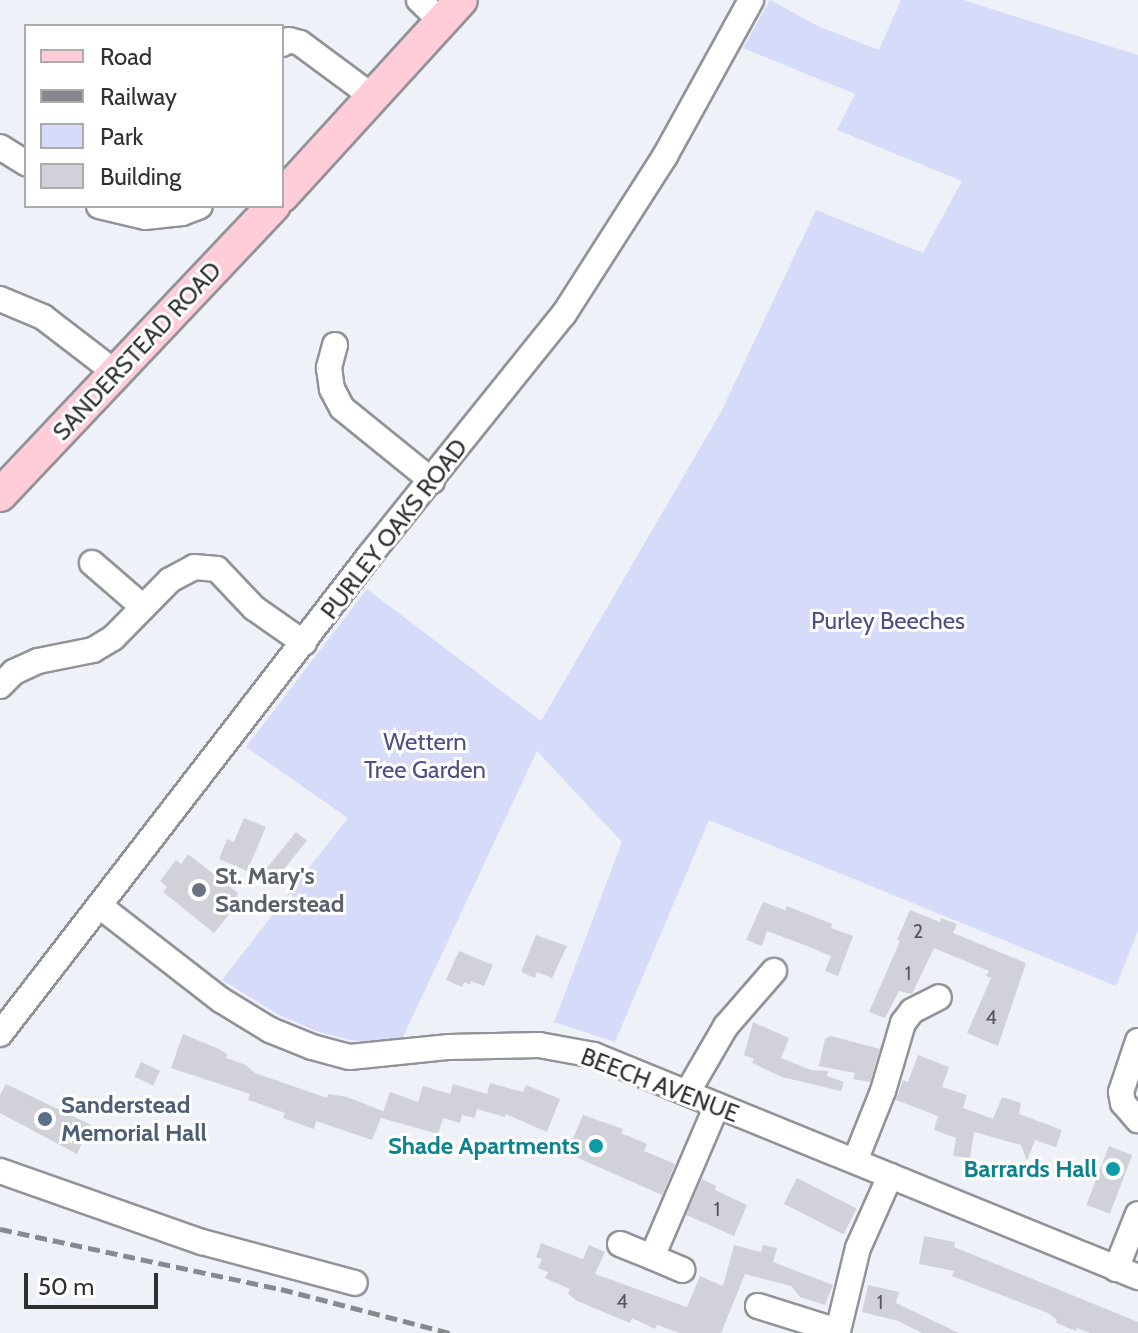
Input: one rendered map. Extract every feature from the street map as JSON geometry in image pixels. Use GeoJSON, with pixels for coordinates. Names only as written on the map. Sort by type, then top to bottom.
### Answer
{"type":"FeatureCollection","features":[{"type":"Feature","properties":{"kind":"main road","name":"SANDERSTEAD ROAD"},"geometry":{"type":"LineString","coordinates":[[284,191],[373,97],[440,7]]}},
{"type":"Feature","properties":{"kind":"main road","name":"SANDERSTEAD ROAD"},"geometry":{"type":"LineString","coordinates":[[0,495],[268,208]]}},
{"type":"Feature","properties":{"kind":"street","name":"PURLEY OAKS ROAD"},"geometry":{"type":"LineString","coordinates":[[0,1034],[564,314],[665,156],[751,0]]}},
{"type":"Feature","properties":{"kind":"street"},"geometry":{"type":"LineString","coordinates":[[284,43],[289,40],[300,43],[373,97]]}},
{"type":"Feature","properties":{"kind":"street"},"geometry":{"type":"LineString","coordinates":[[0,147],[24,162]]}},
{"type":"Feature","properties":{"kind":"street"},"geometry":{"type":"LineString","coordinates":[[107,208],[145,217],[182,213],[195,208]]}},
{"type":"Feature","properties":{"kind":"street"},"geometry":{"type":"LineString","coordinates":[[0,299],[43,317],[116,373]]}},
{"type":"Feature","properties":{"kind":"street"},"geometry":{"type":"LineString","coordinates":[[335,345],[329,368],[332,389],[342,408],[432,481]]}},
{"type":"Feature","properties":{"kind":"street"},"geometry":{"type":"LineString","coordinates":[[92,563],[143,607]]}},
{"type":"Feature","properties":{"kind":"street"},"geometry":{"type":"LineString","coordinates":[[0,686],[14,672],[38,661],[93,650],[113,638],[170,580],[194,567],[217,569],[254,608],[304,643]]}},
{"type":"Feature","properties":{"kind":"street","name":"BEECH AVENUE"},"geometry":{"type":"LineString","coordinates":[[101,907],[221,1000],[270,1030],[312,1047],[350,1057],[449,1047],[539,1045],[594,1055],[1127,1273]]}},
{"type":"Feature","properties":{"kind":"street"},"geometry":{"type":"LineString","coordinates":[[687,1093],[726,1026],[774,971]]}},
{"type":"Feature","properties":{"kind":"street"},"geometry":{"type":"LineString","coordinates":[[855,1161],[883,1091],[903,1023],[912,1011],[939,997]]}},
{"type":"Feature","properties":{"kind":"street"},"geometry":{"type":"LineString","coordinates":[[1138,1041],[1121,1092],[1123,1103],[1138,1120]]}},
{"type":"Feature","properties":{"kind":"street"},"geometry":{"type":"LineString","coordinates":[[652,1257],[717,1105]]}},
{"type":"Feature","properties":{"kind":"street"},"geometry":{"type":"LineString","coordinates":[[0,1171],[202,1242],[355,1283]]}},
{"type":"Feature","properties":{"kind":"street"},"geometry":{"type":"LineString","coordinates":[[758,1306],[840,1332],[858,1248],[890,1176]]}},
{"type":"Feature","properties":{"kind":"street"},"geometry":{"type":"LineString","coordinates":[[1138,1198],[1138,1205]]}},
{"type":"Feature","properties":{"kind":"street"},"geometry":{"type":"LineString","coordinates":[[1127,1273],[1138,1214]]}},
{"type":"Feature","properties":{"kind":"street"},"geometry":{"type":"LineString","coordinates":[[620,1244],[682,1270]]}},
{"type":"Feature","properties":{"kind":"green space","name":"Purley Beeches"},"geometry":{"type":"Polygon","coordinates":[[[770,0],[820,27],[879,50],[901,0],[963,0],[1138,55],[1138,931],[1116,986],[709,820],[615,1042],[554,1022],[622,842],[537,751],[402,1039],[355,1041],[319,1032],[279,1015],[222,980],[348,818],[246,747],[367,589],[541,721],[721,412],[816,210],[923,253],[962,181],[837,130],[855,94],[743,48],[770,0]]]}},
{"type":"Feature","properties":{"kind":"building"},"geometry":{"type":"Polygon","coordinates":[[[244,818],[266,827],[247,871],[219,859],[227,839],[234,842],[244,818]]]}},
{"type":"Feature","properties":{"kind":"building"},"geometry":{"type":"Polygon","coordinates":[[[296,832],[307,841],[274,882],[263,873],[296,832]]]}},
{"type":"Feature","properties":{"kind":"building","name":"St. Mary's Sanderstead"},"geometry":{"type":"Polygon","coordinates":[[[188,854],[238,893],[230,913],[214,933],[163,892],[167,887],[160,881],[176,860],[181,864],[188,854]]]}},
{"type":"Feature","properties":{"kind":"building"},"geometry":{"type":"Polygon","coordinates":[[[763,902],[785,910],[787,906],[853,936],[838,976],[825,971],[831,956],[802,944],[767,931],[762,946],[746,940],[763,902]]]}},
{"type":"Feature","properties":{"kind":"building"},"geometry":{"type":"Polygon","coordinates":[[[910,910],[940,922],[941,918],[957,924],[953,933],[1026,963],[998,1046],[967,1033],[991,978],[986,976],[989,971],[934,948],[912,994],[899,991],[885,1018],[869,1012],[910,910]]]}},
{"type":"Feature","properties":{"kind":"building"},"geometry":{"type":"Polygon","coordinates":[[[536,935],[567,946],[552,978],[537,972],[535,978],[521,972],[536,935]]]}},
{"type":"Feature","properties":{"kind":"building"},"geometry":{"type":"Polygon","coordinates":[[[459,951],[493,965],[484,986],[471,981],[470,985],[464,982],[462,987],[446,980],[459,951]]]}},
{"type":"Feature","properties":{"kind":"building"},"geometry":{"type":"Polygon","coordinates":[[[753,1022],[789,1038],[781,1058],[811,1070],[828,1071],[827,1076],[844,1082],[841,1091],[782,1077],[752,1063],[754,1059],[744,1055],[753,1022]]]}},
{"type":"Feature","properties":{"kind":"building"},"geometry":{"type":"Polygon","coordinates":[[[183,1034],[219,1049],[227,1054],[226,1058],[246,1065],[255,1073],[327,1098],[328,1094],[347,1097],[383,1111],[382,1115],[390,1092],[418,1102],[423,1086],[450,1094],[453,1084],[487,1094],[490,1083],[523,1092],[526,1085],[560,1099],[547,1132],[506,1114],[505,1117],[477,1109],[475,1118],[462,1115],[460,1123],[443,1118],[438,1134],[381,1118],[372,1140],[316,1121],[314,1129],[283,1118],[285,1113],[248,1100],[250,1094],[171,1068],[183,1034]]]}},
{"type":"Feature","properties":{"kind":"building"},"geometry":{"type":"Polygon","coordinates":[[[831,1036],[880,1049],[870,1082],[853,1079],[855,1073],[819,1066],[825,1039],[831,1036]]]}},
{"type":"Feature","properties":{"kind":"building"},"geometry":{"type":"Polygon","coordinates":[[[918,1055],[949,1067],[942,1087],[967,1095],[963,1108],[993,1119],[1002,1097],[1021,1103],[1019,1114],[1062,1130],[1056,1147],[1035,1140],[1027,1161],[1021,1145],[974,1132],[970,1158],[953,1156],[956,1138],[934,1130],[938,1116],[896,1100],[903,1080],[908,1082],[918,1055]]]}},
{"type":"Feature","properties":{"kind":"building"},"geometry":{"type":"Polygon","coordinates":[[[141,1062],[160,1071],[153,1085],[134,1077],[141,1062]]]}},
{"type":"Feature","properties":{"kind":"building","name":"Sanderstead Memorial Hall"},"geometry":{"type":"Polygon","coordinates":[[[6,1084],[91,1125],[77,1154],[0,1113],[0,1095],[6,1084]]]}},
{"type":"Feature","properties":{"kind":"building"},"geometry":{"type":"Polygon","coordinates":[[[583,1115],[623,1129],[621,1133],[647,1144],[644,1151],[675,1164],[662,1195],[567,1153],[583,1115]]]}},
{"type":"Feature","properties":{"kind":"building","name":"Barrards Hall"},"geometry":{"type":"Polygon","coordinates":[[[1109,1146],[1132,1155],[1110,1214],[1086,1205],[1109,1146]]]}},
{"type":"Feature","properties":{"kind":"building"},"geometry":{"type":"Polygon","coordinates":[[[797,1178],[857,1208],[844,1234],[784,1204],[797,1178]]]}},
{"type":"Feature","properties":{"kind":"building"},"geometry":{"type":"Polygon","coordinates":[[[702,1179],[716,1186],[715,1190],[747,1205],[734,1236],[686,1215],[702,1179]]]}},
{"type":"Feature","properties":{"kind":"building"},"geometry":{"type":"Polygon","coordinates":[[[924,1236],[955,1242],[954,1247],[1138,1322],[1138,1333],[1090,1333],[1077,1328],[1076,1331],[1056,1323],[1057,1320],[1048,1313],[952,1276],[954,1271],[919,1264],[924,1236]]]}},
{"type":"Feature","properties":{"kind":"building"},"geometry":{"type":"Polygon","coordinates":[[[541,1243],[583,1259],[589,1245],[605,1252],[595,1274],[687,1307],[700,1276],[723,1286],[734,1245],[761,1252],[763,1245],[777,1248],[773,1262],[833,1285],[825,1305],[800,1297],[791,1286],[745,1274],[721,1333],[680,1333],[657,1325],[655,1329],[632,1318],[630,1323],[577,1301],[568,1294],[570,1289],[545,1278],[548,1272],[538,1268],[542,1259],[536,1257],[541,1243]]]}},
{"type":"Feature","properties":{"kind":"building"},"geometry":{"type":"Polygon","coordinates":[[[868,1285],[899,1292],[896,1303],[959,1333],[922,1333],[898,1321],[862,1312],[868,1285]]]}},
{"type":"Feature","properties":{"kind":"railway"},"geometry":{"type":"LineString","coordinates":[[0,1229],[281,1289],[450,1333]]}},
{"type":"Feature","properties":{"kind":"place","name":"St. Mary's Sanderstead"},"geometry":{"type":"Point","coordinates":[199,890]}},
{"type":"Feature","properties":{"kind":"place","name":"Sanderstead Memorial Hall"},"geometry":{"type":"Point","coordinates":[45,1119]}},
{"type":"Feature","properties":{"kind":"place","name":"Shade Apartments"},"geometry":{"type":"Point","coordinates":[596,1146]}},
{"type":"Feature","properties":{"kind":"place","name":"Barrards Hall"},"geometry":{"type":"Point","coordinates":[1113,1169]}},
{"type":"Feature","properties":{"kind":"park label","name":"Wettern Tree Garden"},"geometry":{"type":"Point","coordinates":[425,756]}}]}
